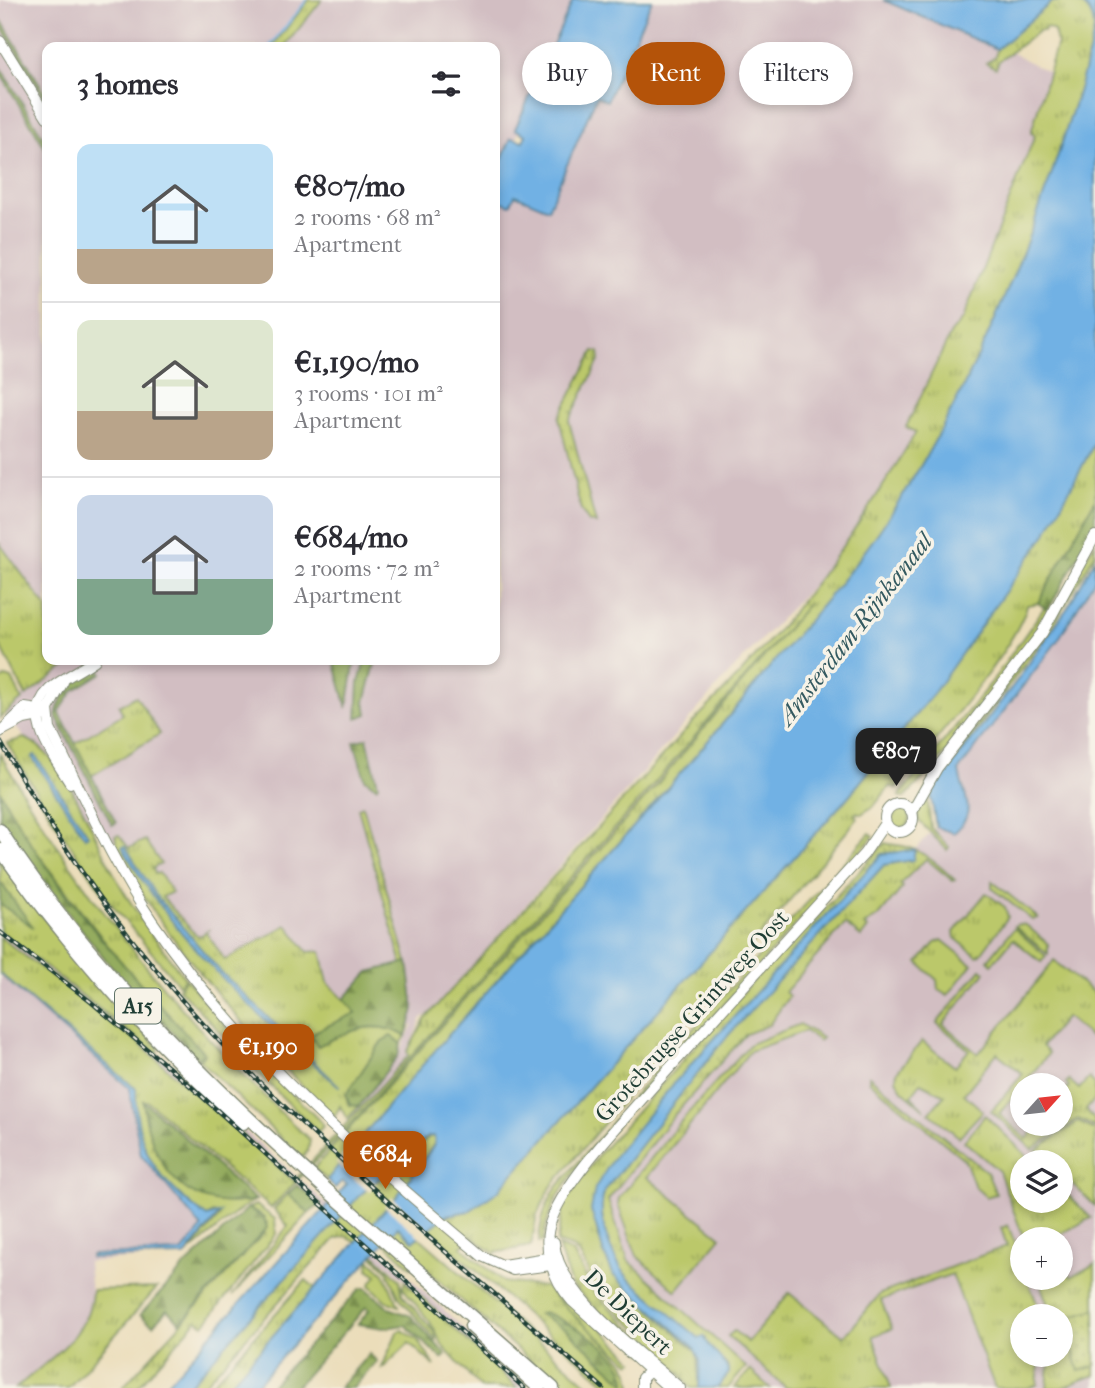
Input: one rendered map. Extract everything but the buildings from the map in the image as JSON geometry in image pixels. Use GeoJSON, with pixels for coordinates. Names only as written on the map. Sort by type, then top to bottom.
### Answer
{"type":"FeatureCollection","features":[{"type":"Feature","properties":{"kind":"highway","name":"A15"},"geometry":{"type":"LineString","coordinates":[[0,830],[68,925],[118,985],[296,1164]]}},
{"type":"Feature","properties":{"kind":"highway","name":"A15"},"geometry":{"type":"LineString","coordinates":[[0,849],[57,926],[109,988],[182,1065],[421,1276],[553,1388]]}},
{"type":"Feature","properties":{"kind":"highway","name":"A15"},"geometry":{"type":"LineString","coordinates":[[421,1276],[539,1388]]}},
{"type":"Feature","properties":{"kind":"main road"},"geometry":{"type":"LineString","coordinates":[[0,41],[42,109]]}},
{"type":"Feature","properties":{"kind":"main road"},"geometry":{"type":"LineString","coordinates":[[937,768],[912,812],[910,827],[894,831],[885,823],[887,810],[905,801],[937,768],[1042,632],[1095,536]]}},
{"type":"Feature","properties":{"kind":"main road"},"geometry":{"type":"LineString","coordinates":[[1,731],[41,713],[63,682],[88,665]]}},
{"type":"Feature","properties":{"kind":"main road"},"geometry":{"type":"LineString","coordinates":[[41,713],[59,764],[152,922],[198,982],[282,1076],[487,1260],[518,1270],[552,1260]]}},
{"type":"Feature","properties":{"kind":"main road"},"geometry":{"type":"LineString","coordinates":[[899,803],[912,812]]}},
{"type":"Feature","properties":{"kind":"main road","name":"Grotebrugse Grintweg-Oost"},"geometry":{"type":"LineString","coordinates":[[552,1260],[557,1210],[571,1186],[623,1121],[864,854],[885,823]]}},
{"type":"Feature","properties":{"kind":"main road","name":"Grotebrugse Grintweg-Oost"},"geometry":{"type":"LineString","coordinates":[[864,854],[894,831]]}},
{"type":"Feature","properties":{"kind":"main road","name":"De Diepert"},"geometry":{"type":"LineString","coordinates":[[552,1260],[574,1292],[669,1388]]}},
{"type":"Feature","properties":{"kind":"main road"},"geometry":{"type":"LineString","coordinates":[[642,1388],[642,1378],[653,1371]]}},
{"type":"Feature","properties":{"kind":"main road","name":"De Diepert"},"geometry":{"type":"LineString","coordinates":[[653,1371],[680,1388]]}},
{"type":"Feature","properties":{"kind":"shaded area"},"geometry":{"type":"Polygon","coordinates":[[[0,0],[579,0],[560,42],[522,42],[522,105],[531,105],[500,174],[500,42],[42,42],[42,609],[0,548],[0,0]]]}},
{"type":"Feature","properties":{"kind":"shaded area"},"geometry":{"type":"Polygon","coordinates":[[[647,0],[891,0],[993,43],[1067,82],[938,409],[843,553],[727,676],[431,1013],[422,1018],[407,1052],[410,1055],[350,1120],[347,1119],[398,1056],[413,1024],[366,1052],[209,953],[67,793],[3,710],[64,665],[500,665],[500,186],[577,105],[612,105],[612,57],[647,0]]]}},
{"type":"Feature","properties":{"kind":"shaded area"},"geometry":{"type":"Polygon","coordinates":[[[1095,568],[1095,1388],[735,1388],[750,1370],[702,1349],[600,1227],[617,1164],[717,1043],[886,857],[912,853],[936,827],[951,797],[954,771],[1038,660],[1095,568]]]}},
{"type":"Feature","properties":{"kind":"shaded area"},"geometry":{"type":"Polygon","coordinates":[[[0,931],[169,1063],[409,1277],[527,1388],[517,1388],[405,1281],[194,1090],[133,1039],[0,937],[0,931]]]}},
{"type":"Feature","properties":{"kind":"shaded area"},"geometry":{"type":"Polygon","coordinates":[[[0,976],[129,1085],[135,1122],[204,1229],[183,1255],[88,1262],[92,1303],[78,1336],[25,1388],[0,1388],[0,976]]]}},
{"type":"Feature","properties":{"kind":"green space"},"geometry":{"type":"Polygon","coordinates":[[[309,0],[322,0],[288,42],[276,42],[309,0]]]}},
{"type":"Feature","properties":{"kind":"green space"},"geometry":{"type":"Polygon","coordinates":[[[1070,0],[1088,10],[1093,19],[1094,30],[1078,91],[1042,201],[1004,298],[961,393],[910,484],[882,527],[840,584],[655,803],[434,1052],[327,1180],[314,1168],[655,787],[809,603],[653,785],[349,1126],[271,1208],[147,1101],[143,1101],[154,1145],[163,1164],[176,1180],[191,1192],[209,1199],[231,1202],[256,1200],[242,1208],[187,1254],[220,1216],[213,1213],[207,1217],[190,1204],[175,1191],[153,1163],[139,1130],[135,1088],[0,974],[0,937],[134,1039],[294,1181],[409,1055],[407,1052],[426,1018],[757,655],[815,584],[893,471],[916,432],[906,427],[951,333],[963,319],[1035,135],[1031,133],[1057,43],[1054,31],[1046,27],[1044,31],[1039,31],[999,61],[996,68],[986,63],[995,57],[997,49],[1052,2],[1070,0]]]}},
{"type":"Feature","properties":{"kind":"green space"},"geometry":{"type":"Polygon","coordinates":[[[0,18],[42,88],[42,94],[0,25],[0,18]]]}},
{"type":"Feature","properties":{"kind":"green space"},"geometry":{"type":"Polygon","coordinates":[[[0,67],[42,135],[42,143],[0,73],[0,67]]]}},
{"type":"Feature","properties":{"kind":"green space"},"geometry":{"type":"Polygon","coordinates":[[[594,351],[599,352],[600,359],[569,421],[596,524],[589,522],[581,510],[559,418],[594,351]]]}},
{"type":"Feature","properties":{"kind":"green space"},"geometry":{"type":"Polygon","coordinates":[[[1095,442],[1095,500],[1038,603],[1027,605],[1007,646],[969,698],[896,788],[890,786],[874,806],[861,814],[857,812],[855,815],[858,818],[551,1187],[537,1215],[531,1246],[494,1253],[471,1236],[461,1247],[504,1282],[546,1287],[625,1365],[630,1374],[632,1388],[611,1388],[428,1229],[447,1215],[469,1211],[498,1191],[847,798],[933,694],[1046,534],[1095,442]]]}},
{"type":"Feature","properties":{"kind":"green space"},"geometry":{"type":"Polygon","coordinates":[[[1095,500],[1095,526],[1048,610],[1038,603],[1095,500]]]}},
{"type":"Feature","properties":{"kind":"green space"},"geometry":{"type":"Polygon","coordinates":[[[1095,543],[1095,554],[1050,629],[927,797],[931,828],[949,847],[947,850],[919,821],[916,809],[928,787],[992,705],[1095,543]]]}},
{"type":"Feature","properties":{"kind":"green space"},"geometry":{"type":"Polygon","coordinates":[[[0,544],[42,601],[42,665],[67,665],[26,696],[0,645],[0,544]]]}},
{"type":"Feature","properties":{"kind":"green space"},"geometry":{"type":"Polygon","coordinates":[[[1044,608],[1048,610],[982,708],[924,777],[904,798],[899,796],[991,683],[1044,608]]]}},
{"type":"Feature","properties":{"kind":"green space"},"geometry":{"type":"Polygon","coordinates":[[[335,665],[354,665],[347,708],[335,665]]]}},
{"type":"Feature","properties":{"kind":"green space"},"geometry":{"type":"Polygon","coordinates":[[[364,665],[375,665],[365,702],[367,714],[357,718],[359,683],[364,665]]]}},
{"type":"Feature","properties":{"kind":"green space"},"geometry":{"type":"Polygon","coordinates":[[[98,666],[102,673],[74,690],[59,712],[116,823],[112,825],[56,716],[61,700],[71,686],[98,666]]]}},
{"type":"Feature","properties":{"kind":"green space"},"geometry":{"type":"Polygon","coordinates":[[[6,677],[12,679],[22,699],[0,718],[0,680],[6,677]]]}},
{"type":"Feature","properties":{"kind":"green space"},"geometry":{"type":"Polygon","coordinates":[[[136,696],[160,734],[91,776],[74,744],[123,714],[119,706],[136,696]]]}},
{"type":"Feature","properties":{"kind":"green space"},"geometry":{"type":"Polygon","coordinates":[[[24,738],[40,747],[68,783],[123,890],[185,978],[179,985],[107,899],[52,818],[7,743],[24,738]]]}},
{"type":"Feature","properties":{"kind":"green space"},"geometry":{"type":"Polygon","coordinates":[[[367,738],[378,785],[376,787],[365,779],[354,742],[367,738]]]}},
{"type":"Feature","properties":{"kind":"green space"},"geometry":{"type":"Polygon","coordinates":[[[0,754],[66,860],[140,959],[221,1052],[310,1140],[308,1151],[302,1158],[199,1060],[204,1054],[128,972],[24,835],[0,791],[0,754]]]}},
{"type":"Feature","properties":{"kind":"green space"},"geometry":{"type":"Polygon","coordinates":[[[0,791],[68,896],[148,993],[205,1054],[199,1060],[118,975],[42,880],[0,818],[0,791]]]}},
{"type":"Feature","properties":{"kind":"green space"},"geometry":{"type":"Polygon","coordinates":[[[363,806],[407,962],[402,964],[358,808],[363,806]]]}},
{"type":"Feature","properties":{"kind":"green space"},"geometry":{"type":"Polygon","coordinates":[[[896,808],[904,808],[910,818],[904,828],[896,828],[890,822],[890,814],[896,808]]]}},
{"type":"Feature","properties":{"kind":"green space"},"geometry":{"type":"Polygon","coordinates":[[[870,833],[874,836],[847,867],[577,1169],[554,1203],[543,1242],[539,1242],[544,1212],[558,1186],[656,1070],[870,833]]]}},
{"type":"Feature","properties":{"kind":"green space"},"geometry":{"type":"Polygon","coordinates":[[[119,835],[129,848],[145,840],[161,864],[153,868],[155,874],[159,873],[172,892],[162,897],[195,934],[200,936],[210,929],[206,932],[225,960],[287,925],[308,952],[321,951],[328,983],[357,1013],[316,1031],[301,1050],[313,1039],[318,1046],[351,1031],[372,1027],[406,1036],[401,1044],[398,1040],[382,1041],[346,1095],[348,1104],[359,1106],[347,1119],[340,1106],[335,1116],[305,1088],[235,1014],[191,962],[129,873],[117,846],[115,836],[119,835]]]}},
{"type":"Feature","properties":{"kind":"green space"},"geometry":{"type":"Polygon","coordinates":[[[885,843],[920,852],[955,880],[926,859],[900,884],[903,887],[879,916],[864,925],[868,928],[861,937],[845,924],[785,992],[789,996],[769,1025],[746,1034],[675,1114],[608,1200],[628,1260],[746,1367],[728,1388],[717,1388],[729,1373],[727,1365],[705,1344],[706,1338],[699,1339],[628,1278],[622,1269],[603,1224],[602,1200],[605,1190],[723,1041],[884,865],[912,860],[915,851],[882,854],[675,1082],[591,1210],[604,1254],[614,1276],[698,1353],[699,1388],[691,1388],[663,1353],[597,1292],[581,1256],[574,1248],[557,1242],[563,1205],[600,1153],[796,933],[811,924],[885,843]]]}},
{"type":"Feature","properties":{"kind":"green space"},"geometry":{"type":"Polygon","coordinates":[[[0,860],[69,951],[159,1048],[157,1054],[0,931],[0,904],[31,925],[0,882],[0,860]]]}},
{"type":"Feature","properties":{"kind":"green space"},"geometry":{"type":"Polygon","coordinates":[[[992,881],[1038,918],[1032,920],[992,888],[992,881]]]}},
{"type":"Feature","properties":{"kind":"green space"},"geometry":{"type":"Polygon","coordinates":[[[0,882],[33,927],[0,904],[0,882]]]}},
{"type":"Feature","properties":{"kind":"green space"},"geometry":{"type":"Polygon","coordinates":[[[986,893],[1005,907],[1008,917],[977,956],[955,938],[954,932],[986,893]]]}},
{"type":"Feature","properties":{"kind":"green space"},"geometry":{"type":"Polygon","coordinates":[[[1026,925],[1048,944],[1048,954],[1014,926],[1026,925]]]}},
{"type":"Feature","properties":{"kind":"green space"},"geometry":{"type":"Polygon","coordinates":[[[1014,928],[1046,956],[1041,962],[1013,939],[992,964],[988,960],[1014,928]]]}},
{"type":"Feature","properties":{"kind":"green space"},"geometry":{"type":"Polygon","coordinates":[[[942,940],[972,964],[948,995],[938,989],[937,980],[918,963],[935,943],[942,940]]]}},
{"type":"Feature","properties":{"kind":"green space"},"geometry":{"type":"Polygon","coordinates":[[[1054,961],[1095,994],[1095,1041],[1066,1017],[1042,1046],[1049,1053],[1033,1073],[1022,1073],[997,1053],[964,1094],[983,1111],[959,1137],[929,1113],[945,1095],[921,1083],[911,1096],[925,1110],[902,1090],[896,1079],[897,1072],[922,1041],[955,1067],[969,1050],[937,1023],[981,969],[985,972],[943,1024],[978,1054],[1054,961]]]}},
{"type":"Feature","properties":{"kind":"green space"},"geometry":{"type":"Polygon","coordinates":[[[408,962],[414,1009],[406,1036],[372,1027],[351,1031],[318,1046],[313,1039],[301,1050],[299,1048],[316,1031],[356,1013],[344,999],[369,972],[408,962]]]}},
{"type":"Feature","properties":{"kind":"green space"},"geometry":{"type":"Polygon","coordinates":[[[186,979],[243,1046],[239,1052],[178,988],[186,979]]]}},
{"type":"Feature","properties":{"kind":"green space"},"geometry":{"type":"Polygon","coordinates":[[[800,1024],[822,1038],[819,1041],[805,1031],[750,1051],[647,1177],[721,1237],[676,1291],[637,1256],[618,1205],[619,1198],[687,1114],[750,1044],[800,1024]]]}},
{"type":"Feature","properties":{"kind":"green space"},"geometry":{"type":"Polygon","coordinates":[[[391,1036],[401,1044],[398,1056],[359,1106],[350,1105],[346,1095],[382,1041],[391,1036]]]}},
{"type":"Feature","properties":{"kind":"green space"},"geometry":{"type":"Polygon","coordinates":[[[244,1047],[321,1122],[323,1126],[318,1132],[239,1055],[244,1047]]]}},
{"type":"Feature","properties":{"kind":"green space"},"geometry":{"type":"Polygon","coordinates":[[[869,1076],[987,1172],[996,1194],[986,1197],[975,1187],[965,1160],[869,1081],[869,1076]]]}},
{"type":"Feature","properties":{"kind":"green space"},"geometry":{"type":"Polygon","coordinates":[[[1089,1078],[1095,1084],[1095,1099],[1086,1110],[1095,1120],[1095,1127],[1078,1119],[1073,1122],[1073,1084],[1079,1089],[1089,1078]]]}},
{"type":"Feature","properties":{"kind":"green space"},"geometry":{"type":"Polygon","coordinates":[[[1010,1089],[1010,1101],[999,1114],[1010,1124],[1010,1129],[991,1111],[1010,1089]]]}},
{"type":"Feature","properties":{"kind":"green space"},"geometry":{"type":"Polygon","coordinates":[[[143,1101],[256,1200],[231,1203],[209,1200],[191,1192],[176,1180],[163,1164],[154,1146],[143,1101]]]}},
{"type":"Feature","properties":{"kind":"green space"},"geometry":{"type":"Polygon","coordinates":[[[985,1115],[1021,1150],[1010,1150],[1010,1201],[999,1171],[964,1141],[985,1115]]]}},
{"type":"Feature","properties":{"kind":"green space"},"geometry":{"type":"Polygon","coordinates":[[[1078,1122],[1095,1130],[1095,1206],[1073,1185],[1073,1150],[1036,1150],[1057,1136],[1073,1136],[1073,1125],[1078,1122]]]}},
{"type":"Feature","properties":{"kind":"green space"},"geometry":{"type":"Polygon","coordinates":[[[432,1135],[436,1141],[397,1196],[357,1242],[346,1236],[335,1239],[201,1388],[187,1388],[359,1196],[432,1135]]]}},
{"type":"Feature","properties":{"kind":"green space"},"geometry":{"type":"Polygon","coordinates":[[[1018,1136],[1027,1139],[1029,1136],[1052,1136],[1032,1149],[1018,1136]]]}},
{"type":"Feature","properties":{"kind":"green space"},"geometry":{"type":"Polygon","coordinates":[[[297,1185],[321,1204],[309,1213],[288,1194],[297,1185]]]}},
{"type":"Feature","properties":{"kind":"green space"},"geometry":{"type":"Polygon","coordinates":[[[288,1194],[309,1213],[232,1296],[288,1226],[274,1209],[288,1194]]]}},
{"type":"Feature","properties":{"kind":"green space"},"geometry":{"type":"Polygon","coordinates":[[[1073,1200],[1091,1218],[1073,1227],[1020,1227],[1014,1213],[1073,1213],[1073,1200]]]}},
{"type":"Feature","properties":{"kind":"green space"},"geometry":{"type":"Polygon","coordinates":[[[256,1205],[275,1219],[276,1234],[204,1325],[197,1320],[137,1388],[122,1388],[264,1233],[267,1223],[259,1213],[248,1208],[256,1205]]]}},
{"type":"Feature","properties":{"kind":"green space"},"geometry":{"type":"Polygon","coordinates":[[[248,1208],[264,1218],[267,1228],[181,1323],[167,1310],[153,1325],[140,1315],[186,1265],[248,1208]]]}},
{"type":"Feature","properties":{"kind":"green space"},"geometry":{"type":"Polygon","coordinates":[[[1008,1225],[1010,1230],[1010,1290],[1032,1290],[1037,1304],[1010,1304],[1010,1367],[1039,1367],[1037,1385],[1028,1388],[995,1388],[952,1274],[881,1300],[892,1329],[873,1336],[891,1388],[786,1388],[728,1336],[734,1331],[748,1342],[789,1293],[844,1337],[880,1294],[1007,1246],[1001,1228],[1008,1225]]]}},
{"type":"Feature","properties":{"kind":"green space"},"geometry":{"type":"Polygon","coordinates":[[[396,1229],[401,1229],[413,1241],[419,1237],[592,1388],[561,1388],[417,1261],[411,1267],[384,1242],[396,1229]]]}},
{"type":"Feature","properties":{"kind":"green space"},"geometry":{"type":"Polygon","coordinates":[[[558,1246],[573,1252],[595,1294],[649,1345],[643,1353],[571,1285],[558,1246]]]}},
{"type":"Feature","properties":{"kind":"green space"},"geometry":{"type":"Polygon","coordinates":[[[374,1254],[400,1280],[402,1294],[435,1333],[436,1340],[399,1297],[387,1270],[374,1254]]]}},
{"type":"Feature","properties":{"kind":"green space"},"geometry":{"type":"Polygon","coordinates":[[[370,1260],[384,1273],[399,1306],[386,1301],[370,1285],[377,1275],[368,1269],[370,1260]]]}},
{"type":"Feature","properties":{"kind":"green space"},"geometry":{"type":"Polygon","coordinates":[[[1095,1264],[1095,1309],[1073,1316],[1073,1304],[1048,1304],[1042,1290],[1073,1290],[1073,1276],[1095,1264]]]}},
{"type":"Feature","properties":{"kind":"green space"},"geometry":{"type":"Polygon","coordinates":[[[544,1273],[634,1361],[631,1363],[569,1310],[549,1285],[544,1273]]]}},
{"type":"Feature","properties":{"kind":"green space"},"geometry":{"type":"Polygon","coordinates":[[[306,1280],[315,1288],[226,1388],[208,1388],[306,1280]]]}},
{"type":"Feature","properties":{"kind":"green space"},"geometry":{"type":"Polygon","coordinates":[[[405,1281],[517,1388],[481,1388],[444,1348],[430,1322],[403,1288],[405,1281]]]}},
{"type":"Feature","properties":{"kind":"green space"},"geometry":{"type":"Polygon","coordinates":[[[157,1288],[68,1388],[16,1388],[76,1334],[90,1306],[92,1290],[157,1288]]]}},
{"type":"Feature","properties":{"kind":"green space"},"geometry":{"type":"Polygon","coordinates":[[[361,1288],[366,1288],[389,1308],[411,1316],[446,1355],[442,1359],[405,1325],[384,1328],[358,1324],[369,1310],[366,1307],[295,1388],[269,1388],[361,1288]]]}},
{"type":"Feature","properties":{"kind":"green space"},"geometry":{"type":"Polygon","coordinates":[[[1095,1309],[1095,1366],[1079,1371],[1073,1350],[1073,1316],[1095,1309]]]}},
{"type":"Feature","properties":{"kind":"green space"},"geometry":{"type":"Polygon","coordinates":[[[543,1312],[581,1330],[607,1350],[618,1361],[626,1384],[567,1330],[539,1314],[543,1312]]]}},
{"type":"Feature","properties":{"kind":"green space"},"geometry":{"type":"Polygon","coordinates":[[[402,1330],[417,1339],[435,1366],[409,1343],[381,1370],[397,1332],[402,1330]]]}},
{"type":"Feature","properties":{"kind":"green space"},"geometry":{"type":"Polygon","coordinates":[[[1073,1350],[1079,1371],[1095,1366],[1095,1375],[1061,1388],[1047,1388],[1049,1367],[1073,1367],[1073,1350]]]}},
{"type":"Feature","properties":{"kind":"green space"},"geometry":{"type":"Polygon","coordinates":[[[369,1354],[377,1361],[353,1388],[339,1388],[369,1354]]]}},
{"type":"Feature","properties":{"kind":"green space"},"geometry":{"type":"Polygon","coordinates":[[[750,1370],[770,1388],[734,1388],[750,1370]]]}},
{"type":"Feature","properties":{"kind":"water"},"geometry":{"type":"Polygon","coordinates":[[[573,0],[652,0],[633,42],[626,42],[626,58],[612,90],[612,42],[554,42],[573,0]]]}},
{"type":"Feature","properties":{"kind":"water"},"geometry":{"type":"Polygon","coordinates":[[[883,0],[1061,0],[1052,2],[997,49],[883,0]]]}},
{"type":"Feature","properties":{"kind":"water","name":"Amsterdam-Rijnkanaal"},"geometry":{"type":"Polygon","coordinates":[[[1064,0],[1095,0],[1095,442],[1046,534],[933,694],[847,798],[498,1191],[469,1211],[447,1215],[413,1241],[398,1227],[254,1388],[226,1388],[397,1196],[435,1144],[434,1136],[427,1137],[359,1196],[187,1388],[163,1388],[347,1184],[342,1181],[335,1188],[327,1180],[434,1052],[655,803],[840,584],[910,484],[961,393],[983,346],[1024,249],[1059,152],[1083,76],[1094,30],[1092,17],[1086,8],[1077,2],[1064,0]]]}},
{"type":"Feature","properties":{"kind":"water"},"geometry":{"type":"Polygon","coordinates":[[[526,105],[593,105],[548,209],[515,195],[510,205],[500,201],[500,163],[511,138],[523,141],[526,135],[515,129],[526,105]]]}},
{"type":"Feature","properties":{"kind":"water"},"geometry":{"type":"Polygon","coordinates":[[[1095,559],[1095,579],[1058,640],[959,770],[968,810],[962,825],[954,833],[936,827],[931,796],[936,787],[1018,679],[1068,607],[1095,559]]]}},
{"type":"Feature","properties":{"kind":"water"},"geometry":{"type":"Polygon","coordinates":[[[35,755],[88,835],[85,837],[32,757],[35,755]]]}},
{"type":"Feature","properties":{"kind":"water"},"geometry":{"type":"Polygon","coordinates":[[[125,846],[156,896],[220,971],[340,1087],[249,1005],[193,946],[143,882],[122,847],[125,846]]]}},
{"type":"Feature","properties":{"kind":"water"},"geometry":{"type":"Polygon","coordinates":[[[915,850],[913,860],[884,865],[723,1041],[605,1190],[602,1212],[606,1236],[628,1278],[699,1338],[704,1336],[727,1368],[729,1373],[717,1388],[699,1388],[700,1360],[693,1346],[614,1276],[604,1254],[591,1210],[595,1188],[616,1154],[675,1082],[882,854],[915,850]]]}},
{"type":"Feature","properties":{"kind":"water"},"geometry":{"type":"Polygon","coordinates":[[[0,974],[136,1089],[140,1130],[153,1163],[175,1191],[207,1217],[220,1213],[185,1256],[90,1258],[91,1255],[182,1252],[202,1228],[141,1155],[129,1088],[0,974]]]}},
{"type":"Feature","properties":{"kind":"pier"},"geometry":{"type":"Polygon","coordinates":[[[343,1154],[377,1185],[369,1192],[336,1163],[343,1154]]]}},
{"type":"Feature","properties":{"kind":"pier"},"geometry":{"type":"Polygon","coordinates":[[[392,1197],[431,1232],[422,1239],[384,1206],[392,1197]]]}},
{"type":"Feature","properties":{"kind":"waterway"},"geometry":{"type":"LineString","coordinates":[[273,42],[307,0]]}},
{"type":"Feature","properties":{"kind":"railway"},"geometry":{"type":"LineString","coordinates":[[0,741],[49,822],[102,900],[159,974],[222,1044],[313,1134],[603,1388]]}},
{"type":"Feature","properties":{"kind":"railway"},"geometry":{"type":"LineString","coordinates":[[0,932],[91,1002],[186,1082],[524,1388]]}}]}
